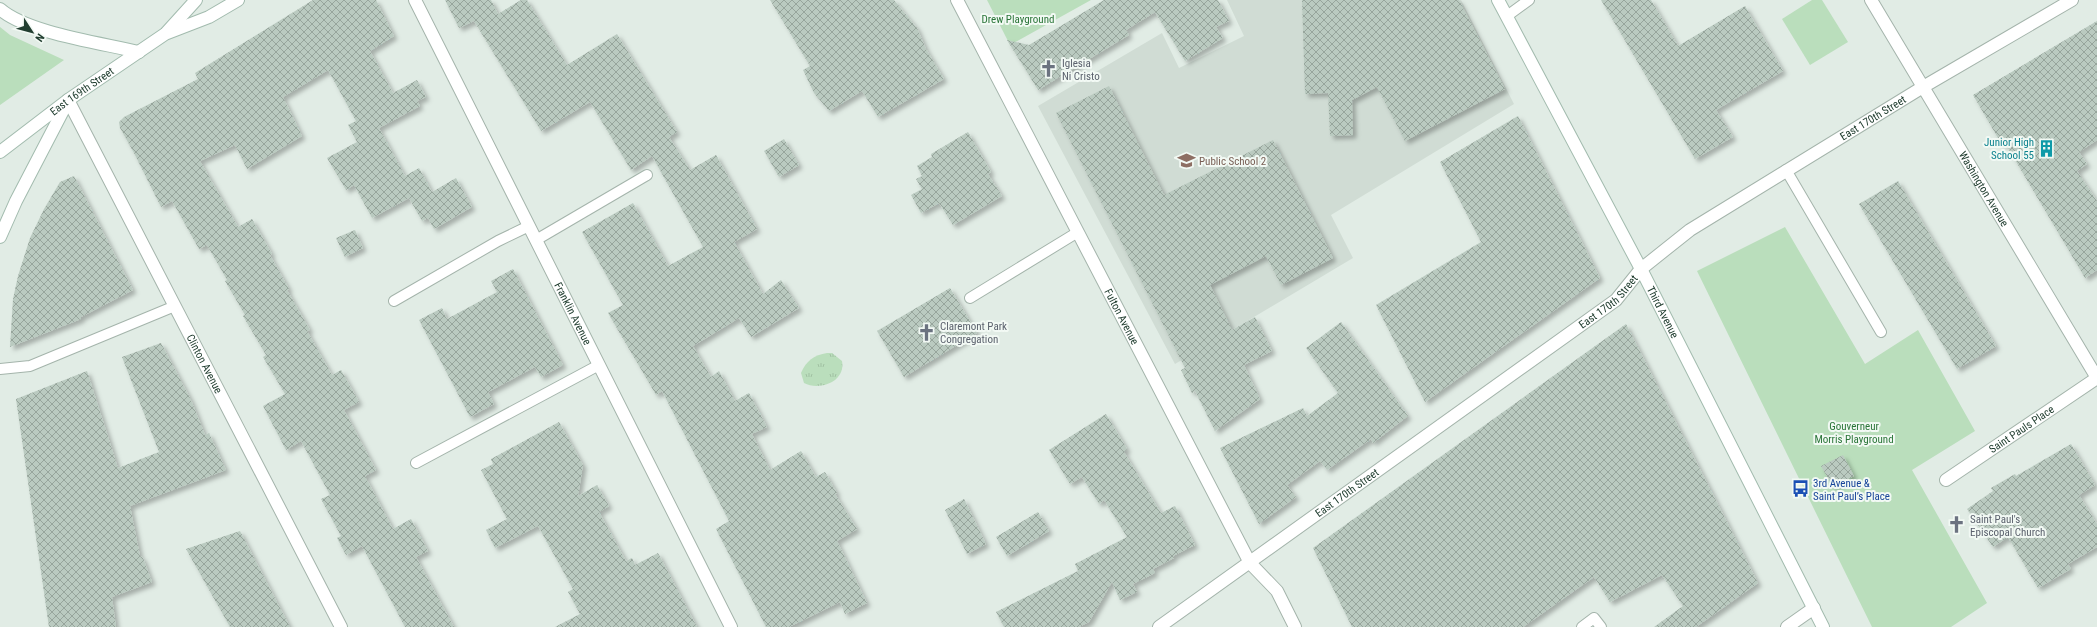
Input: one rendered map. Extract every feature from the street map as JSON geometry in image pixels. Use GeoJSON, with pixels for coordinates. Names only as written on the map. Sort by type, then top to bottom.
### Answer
{"type":"FeatureCollection","features":[{"type":"Feature","properties":{"kind":"street","name":"East 169th Street"},"geometry":{"type":"LineString","coordinates":[[0,152],[68,100],[165,34],[196,0]]}},
{"type":"Feature","properties":{"kind":"street","name":"East 169th Street"},"geometry":{"type":"LineString","coordinates":[[165,34],[209,17],[238,0]]}},
{"type":"Feature","properties":{"kind":"street","name":"Franklin Avenue"},"geometry":{"type":"LineString","coordinates":[[415,0],[731,627]]}},
{"type":"Feature","properties":{"kind":"street","name":"Fulton Avenue"},"geometry":{"type":"LineString","coordinates":[[957,0],[1250,563],[1277,591],[1295,627]]}},
{"type":"Feature","properties":{"kind":"street","name":"Third Avenue"},"geometry":{"type":"LineString","coordinates":[[1498,0],[1641,269],[1823,627]]}},
{"type":"Feature","properties":{"kind":"street","name":"Washington Avenue"},"geometry":{"type":"LineString","coordinates":[[1871,0],[2097,378]]}},
{"type":"Feature","properties":{"kind":"street","name":"East 170th Street"},"geometry":{"type":"LineString","coordinates":[[1159,627],[1616,300],[1641,269],[1690,230],[1923,87],[2072,0]]}},
{"type":"Feature","properties":{"kind":"street"},"geometry":{"type":"LineString","coordinates":[[0,9],[24,22],[69,37],[139,52]]}},
{"type":"Feature","properties":{"kind":"street"},"geometry":{"type":"LineString","coordinates":[[0,237],[16,201],[68,100]]}},
{"type":"Feature","properties":{"kind":"street","name":"Clinton Avenue"},"geometry":{"type":"LineString","coordinates":[[68,100],[341,627]]}},
{"type":"Feature","properties":{"kind":"street","name":"Saint Pauls Place"},"geometry":{"type":"LineString","coordinates":[[1946,480],[2097,378]]}},
{"type":"Feature","properties":{"kind":"street"},"geometry":{"type":"LineString","coordinates":[[1787,627],[1814,608]]}},
{"type":"Feature","properties":{"kind":"lane"},"geometry":{"type":"LineString","coordinates":[[1507,16],[1529,0]]}},
{"type":"Feature","properties":{"kind":"lane"},"geometry":{"type":"LineString","coordinates":[[1786,170],[1881,332]]}},
{"type":"Feature","properties":{"kind":"lane"},"geometry":{"type":"LineString","coordinates":[[536,240],[647,175]]}},
{"type":"Feature","properties":{"kind":"lane"},"geometry":{"type":"LineString","coordinates":[[394,300],[498,241],[529,226]]}},
{"type":"Feature","properties":{"kind":"lane"},"geometry":{"type":"LineString","coordinates":[[970,298],[1078,232]]}},
{"type":"Feature","properties":{"kind":"lane"},"geometry":{"type":"LineString","coordinates":[[0,369],[30,366],[175,306]]}},
{"type":"Feature","properties":{"kind":"lane"},"geometry":{"type":"LineString","coordinates":[[416,463],[599,365]]}},
{"type":"Feature","properties":{"kind":"lane"},"geometry":{"type":"LineString","coordinates":[[1582,627],[1594,618],[1601,627]]}},
{"type":"Feature","properties":{"kind":"shaded area","name":"Public School 2"},"geometry":{"type":"Polygon","coordinates":[[[1227,0],[1461,0],[1514,104],[1331,215],[1353,258],[1175,364],[1038,106],[1162,33],[1179,68],[1244,36],[1227,0]]]}},
{"type":"Feature","properties":{"kind":"green space","name":"Drew Playground"},"geometry":{"type":"Polygon","coordinates":[[[987,0],[1091,0],[1010,45],[987,0]]]}},
{"type":"Feature","properties":{"kind":"green space"},"geometry":{"type":"Polygon","coordinates":[[[1812,0],[1822,0],[1848,42],[1810,65],[1782,19],[1812,0]]]}},
{"type":"Feature","properties":{"kind":"green space"},"geometry":{"type":"Polygon","coordinates":[[[0,27],[10,35],[64,60],[0,105],[0,27]]]}},
{"type":"Feature","properties":{"kind":"green space","name":"Gouverneur Morris Playground"},"geometry":{"type":"Polygon","coordinates":[[[1785,227],[1865,364],[1918,330],[1975,431],[1912,470],[1987,603],[1951,627],[1872,627],[1697,271],[1785,227]]]}},
{"type":"Feature","properties":{"kind":"green space"},"geometry":{"type":"Polygon","coordinates":[[[832,353],[842,361],[840,374],[836,379],[824,385],[817,386],[804,383],[801,373],[805,365],[814,357],[832,353]]]}},
{"type":"Feature","properties":{"kind":"building"},"geometry":{"type":"Polygon","coordinates":[[[313,0],[376,0],[394,36],[370,51],[393,93],[417,80],[426,97],[417,101],[420,106],[379,128],[405,176],[419,168],[432,192],[456,178],[472,207],[434,229],[428,218],[422,221],[409,198],[372,218],[354,185],[346,190],[327,158],[357,142],[348,125],[356,121],[328,70],[283,97],[302,136],[247,169],[235,145],[200,161],[238,227],[252,219],[272,254],[270,255],[289,289],[287,290],[310,330],[307,331],[332,375],[341,370],[359,402],[344,410],[376,470],[365,476],[393,529],[411,519],[428,551],[416,557],[454,627],[405,627],[362,546],[346,555],[337,538],[341,536],[321,499],[330,495],[301,441],[286,450],[263,406],[285,394],[263,357],[266,355],[243,316],[245,315],[225,281],[227,280],[207,245],[199,249],[172,201],[161,207],[120,128],[119,122],[124,117],[198,79],[195,73],[313,0]]]}},
{"type":"Feature","properties":{"kind":"building"},"geometry":{"type":"Polygon","coordinates":[[[445,0],[491,0],[498,14],[521,0],[527,0],[567,65],[617,34],[677,132],[669,137],[690,170],[716,155],[757,229],[734,242],[763,294],[781,280],[799,308],[751,337],[739,318],[693,346],[711,377],[719,371],[735,401],[749,393],[767,427],[752,434],[770,470],[801,451],[816,477],[825,472],[837,493],[835,494],[857,529],[837,541],[867,603],[845,614],[840,602],[789,627],[766,627],[716,529],[729,521],[662,391],[656,395],[608,313],[623,305],[582,232],[633,203],[668,266],[703,247],[652,156],[631,170],[590,102],[541,131],[474,21],[459,28],[445,0]]]}},
{"type":"Feature","properties":{"kind":"building"},"geometry":{"type":"Polygon","coordinates":[[[770,0],[894,0],[917,28],[926,49],[944,79],[878,117],[862,91],[829,111],[814,93],[803,70],[810,66],[770,0]]]}},
{"type":"Feature","properties":{"kind":"building"},"geometry":{"type":"Polygon","coordinates":[[[1104,0],[1218,0],[1229,21],[1216,27],[1223,38],[1185,61],[1155,12],[1126,30],[1129,35],[1038,90],[1007,40],[1029,45],[1104,0]]]}},
{"type":"Feature","properties":{"kind":"building"},"geometry":{"type":"Polygon","coordinates":[[[1302,0],[1459,0],[1505,89],[1405,141],[1377,87],[1352,100],[1353,135],[1330,136],[1328,93],[1305,94],[1302,0]]]}},
{"type":"Feature","properties":{"kind":"building"},"geometry":{"type":"Polygon","coordinates":[[[1601,0],[1651,0],[1678,46],[1745,6],[1783,71],[1716,110],[1733,137],[1695,159],[1601,0]]]}},
{"type":"Feature","properties":{"kind":"building","name":"Junior High School 55"},"geometry":{"type":"Polygon","coordinates":[[[2097,21],[2097,140],[2079,152],[2087,164],[2077,171],[2097,201],[2097,270],[2085,278],[2005,143],[2002,145],[1973,95],[2097,21]]]}},
{"type":"Feature","properties":{"kind":"building"},"geometry":{"type":"Polygon","coordinates":[[[1109,86],[1164,195],[1273,140],[1333,258],[1281,285],[1266,256],[1210,285],[1232,330],[1255,317],[1272,351],[1244,365],[1260,399],[1215,431],[1195,391],[1192,393],[1181,370],[1185,368],[1056,113],[1109,86]]]}},
{"type":"Feature","properties":{"kind":"building"},"geometry":{"type":"Polygon","coordinates":[[[1518,116],[1600,278],[1425,402],[1376,305],[1481,242],[1440,162],[1518,116]]]}},
{"type":"Feature","properties":{"kind":"building"},"geometry":{"type":"Polygon","coordinates":[[[968,132],[991,172],[988,174],[1002,196],[953,225],[939,203],[921,213],[911,195],[922,189],[916,179],[922,176],[917,166],[932,157],[931,154],[968,132]]]}},
{"type":"Feature","properties":{"kind":"building"},"geometry":{"type":"Polygon","coordinates":[[[784,139],[799,165],[779,177],[764,151],[784,139]]]}},
{"type":"Feature","properties":{"kind":"building"},"geometry":{"type":"Polygon","coordinates":[[[74,176],[133,290],[81,317],[81,319],[10,347],[13,299],[18,276],[30,238],[44,209],[60,182],[74,176]]]}},
{"type":"Feature","properties":{"kind":"building"},"geometry":{"type":"Polygon","coordinates":[[[1898,181],[1996,346],[1957,369],[1859,204],[1898,181]]]}},
{"type":"Feature","properties":{"kind":"building"},"geometry":{"type":"Polygon","coordinates":[[[355,230],[363,248],[345,257],[336,238],[355,230]]]}},
{"type":"Feature","properties":{"kind":"building"},"geometry":{"type":"Polygon","coordinates":[[[513,269],[563,365],[541,377],[535,367],[488,392],[494,404],[470,417],[419,320],[442,308],[447,319],[497,292],[491,281],[513,269]]]}},
{"type":"Feature","properties":{"kind":"building","name":"Claremont Park Congregation"},"geometry":{"type":"Polygon","coordinates":[[[950,288],[977,333],[904,377],[877,331],[950,288]]]}},
{"type":"Feature","properties":{"kind":"building"},"geometry":{"type":"Polygon","coordinates":[[[1341,322],[1408,416],[1373,443],[1371,439],[1327,470],[1320,461],[1287,485],[1296,497],[1259,524],[1220,448],[1303,408],[1307,416],[1338,393],[1306,348],[1341,322]]]}},
{"type":"Feature","properties":{"kind":"building"},"geometry":{"type":"Polygon","coordinates":[[[1626,324],[1758,583],[1696,627],[1654,627],[1683,606],[1662,575],[1610,602],[1594,577],[1523,627],[1352,627],[1313,548],[1626,324]]]}},
{"type":"Feature","properties":{"kind":"building"},"geometry":{"type":"Polygon","coordinates":[[[161,343],[191,400],[205,435],[209,433],[226,470],[130,506],[140,556],[143,558],[152,582],[112,597],[116,627],[49,627],[16,399],[87,371],[118,468],[159,452],[122,357],[161,343]]]}},
{"type":"Feature","properties":{"kind":"building"},"geometry":{"type":"Polygon","coordinates":[[[1106,414],[1127,449],[1124,452],[1161,513],[1175,506],[1195,545],[1173,556],[1174,558],[1153,569],[1155,573],[1133,584],[1137,592],[1120,600],[1112,582],[1089,622],[1079,627],[1004,627],[996,612],[1078,571],[1075,564],[1127,537],[1104,500],[1099,504],[1082,477],[1070,484],[1049,450],[1106,414]]]}},
{"type":"Feature","properties":{"kind":"building"},"geometry":{"type":"Polygon","coordinates":[[[559,422],[583,465],[578,496],[597,485],[609,506],[599,512],[626,561],[632,558],[635,565],[658,553],[697,627],[555,627],[580,614],[568,592],[573,589],[538,526],[495,548],[486,530],[507,519],[481,470],[493,464],[491,459],[559,422]]]}},
{"type":"Feature","properties":{"kind":"building"},"geometry":{"type":"Polygon","coordinates":[[[2071,444],[2095,485],[2079,495],[2097,524],[2097,547],[2068,564],[2071,569],[2038,588],[2008,537],[1993,547],[1967,509],[1993,491],[1991,488],[2015,474],[2016,476],[2071,444]]]}},
{"type":"Feature","properties":{"kind":"building"},"geometry":{"type":"Polygon","coordinates":[[[1843,455],[1854,476],[1833,487],[1821,466],[1843,455]]]}},
{"type":"Feature","properties":{"kind":"building"},"geometry":{"type":"Polygon","coordinates":[[[964,499],[986,544],[967,554],[945,510],[964,499]]]}},
{"type":"Feature","properties":{"kind":"building"},"geometry":{"type":"Polygon","coordinates":[[[1038,512],[1049,531],[1007,556],[996,537],[1038,512]]]}},
{"type":"Feature","properties":{"kind":"building"},"geometry":{"type":"Polygon","coordinates":[[[240,531],[290,627],[230,627],[186,549],[240,531]]]}},
{"type":"Feature","properties":{"kind":"place","name":"Iglesia Ni Cristo"},"geometry":{"type":"Point","coordinates":[1049,69]}},
{"type":"Feature","properties":{"kind":"place","name":"Junior High School 55"},"geometry":{"type":"Point","coordinates":[2047,148]}},
{"type":"Feature","properties":{"kind":"place","name":"Public School 2"},"geometry":{"type":"Point","coordinates":[1186,161]}},
{"type":"Feature","properties":{"kind":"place","name":"Claremont Park Congregation"},"geometry":{"type":"Point","coordinates":[927,332]}},
{"type":"Feature","properties":{"kind":"place","name":"3rd Avenue & Saint Paul’s Place"},"geometry":{"type":"Point","coordinates":[1800,489]}},
{"type":"Feature","properties":{"kind":"place","name":"Saint Paul's Episcopal Church"},"geometry":{"type":"Point","coordinates":[1957,525]}}]}
